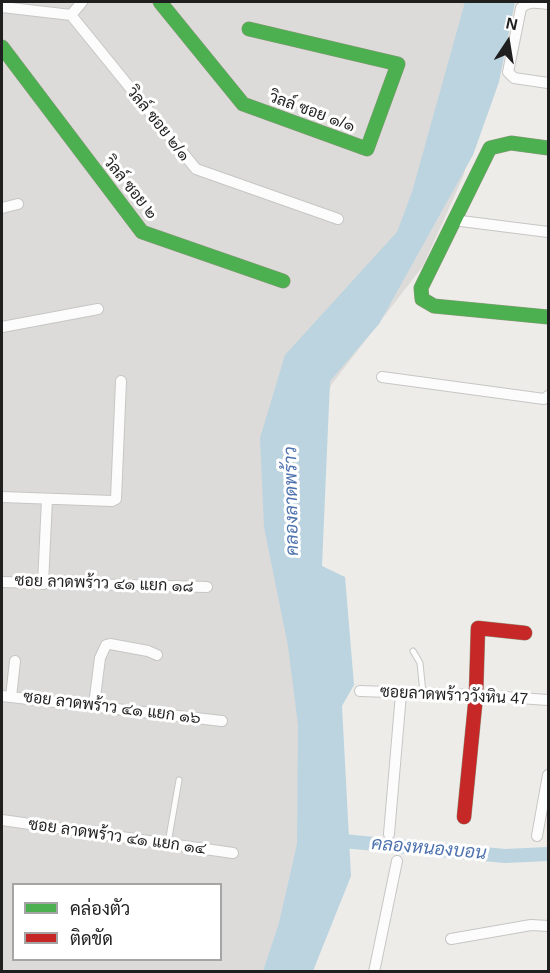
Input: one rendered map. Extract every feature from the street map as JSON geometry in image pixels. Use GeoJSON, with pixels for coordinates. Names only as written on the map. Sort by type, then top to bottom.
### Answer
{"type":"FeatureCollection","features":[{"type":"Feature","properties":{"kind":"street"},"geometry":{"type":"LineString","coordinates":[[2,7],[71,15],[82,2]]}},
{"type":"Feature","properties":{"kind":"street","name":"วิลล์ ซอย ๑/๑"},"geometry":{"type":"LineString","coordinates":[[160,2],[243,104],[367,149],[398,63],[249,29]]}},
{"type":"Feature","properties":{"kind":"street"},"geometry":{"type":"LineString","coordinates":[[549,4],[530,2],[525,3],[522,8],[511,75],[549,83]]}},
{"type":"Feature","properties":{"kind":"street","name":"วิลล์ ซอย ๒/๑"},"geometry":{"type":"LineString","coordinates":[[71,15],[196,169],[338,219]]}},
{"type":"Feature","properties":{"kind":"street","name":"วิลล์ ซอย ๒"},"geometry":{"type":"LineString","coordinates":[[2,47],[142,232],[283,281]]}},
{"type":"Feature","properties":{"kind":"street"},"geometry":{"type":"LineString","coordinates":[[549,148],[508,143],[496,144],[490,148],[421,288],[422,299],[434,306],[549,317]]}},
{"type":"Feature","properties":{"kind":"street"},"geometry":{"type":"LineString","coordinates":[[2,208],[18,204]]}},
{"type":"Feature","properties":{"kind":"street"},"geometry":{"type":"LineString","coordinates":[[453,220],[549,232]]}},
{"type":"Feature","properties":{"kind":"street"},"geometry":{"type":"LineString","coordinates":[[2,327],[98,309]]}},
{"type":"Feature","properties":{"kind":"street"},"geometry":{"type":"LineString","coordinates":[[382,377],[544,399],[549,396]]}},
{"type":"Feature","properties":{"kind":"street"},"geometry":{"type":"LineString","coordinates":[[2,497],[112,501],[116,499],[121,381]]}},
{"type":"Feature","properties":{"kind":"street"},"geometry":{"type":"LineString","coordinates":[[43,584],[47,499]]}},
{"type":"Feature","properties":{"kind":"street","name":"ซอย ลาดพร้าว ๔๑ แยก ๑๘"},"geometry":{"type":"LineString","coordinates":[[2,582],[207,587]]}},
{"type":"Feature","properties":{"kind":"street"},"geometry":{"type":"LineString","coordinates":[[464,817],[476,695],[478,628],[525,633]]}},
{"type":"Feature","properties":{"kind":"street"},"geometry":{"type":"LineString","coordinates":[[94,705],[100,658],[106,645],[148,651],[157,655]]}},
{"type":"Feature","properties":{"kind":"street"},"geometry":{"type":"LineString","coordinates":[[6,696],[15,662]]}},
{"type":"Feature","properties":{"kind":"street","name":"ซอยลาดพร้าววังหิน 47"},"geometry":{"type":"LineString","coordinates":[[360,691],[549,700]]}},
{"type":"Feature","properties":{"kind":"street"},"geometry":{"type":"LineString","coordinates":[[389,834],[401,694]]}},
{"type":"Feature","properties":{"kind":"street","name":"ซอย ลาดพร้าว ๔๑ แยก ๑๖"},"geometry":{"type":"LineString","coordinates":[[6,696],[222,721]]}},
{"type":"Feature","properties":{"kind":"street"},"geometry":{"type":"LineString","coordinates":[[537,836],[549,775]]}},
{"type":"Feature","properties":{"kind":"street","name":"ซอย ลาดพร้าว ๔๑ แยก ๑๔"},"geometry":{"type":"LineString","coordinates":[[2,820],[233,853]]}},
{"type":"Feature","properties":{"kind":"street"},"geometry":{"type":"LineString","coordinates":[[374,972],[397,861]]}},
{"type":"Feature","properties":{"kind":"street"},"geometry":{"type":"LineString","coordinates":[[451,939],[531,925],[549,926]]}},
{"type":"Feature","properties":{"kind":"lane"},"geometry":{"type":"LineString","coordinates":[[413,651],[420,663],[423,694]]}},
{"type":"Feature","properties":{"kind":"lane"},"geometry":{"type":"LineString","coordinates":[[167,844],[179,780]]}},
{"type":"Feature","properties":{"kind":"shaded area"},"geometry":{"type":"Polygon","coordinates":[[[2,2],[510,2],[494,70],[463,177],[423,266],[331,385],[314,442],[303,971],[2,972],[2,2]]]}},
{"type":"Feature","properties":{"kind":"water","name":"คลองลาดพร้าว"},"geometry":{"type":"Polygon","coordinates":[[[465,2],[515,2],[499,82],[473,155],[379,324],[330,381],[322,566],[345,577],[354,685],[342,706],[351,876],[313,971],[263,971],[279,923],[297,844],[298,725],[288,646],[264,527],[260,438],[285,355],[397,232],[412,192],[465,2]]]}},
{"type":"Feature","properties":{"kind":"waterway","name":"คลองหนองบอน"},"geometry":{"type":"LineString","coordinates":[[332,840],[505,856],[548,854]]}},
{"type":"Feature","properties":{"kind":"traffic: fast"},"geometry":{"type":"LineString","coordinates":[[160,2],[243,104],[367,149],[398,64],[249,29]]}},
{"type":"Feature","properties":{"kind":"traffic: fast"},"geometry":{"type":"LineString","coordinates":[[2,47],[142,232],[283,281]]}},
{"type":"Feature","properties":{"kind":"traffic: fast"},"geometry":{"type":"LineString","coordinates":[[548,148],[511,143],[490,148],[421,288],[422,299],[434,306],[548,317]]}},
{"type":"Feature","properties":{"kind":"traffic: jam"},"geometry":{"type":"LineString","coordinates":[[464,817],[476,695],[478,628],[525,633]]}}]}
